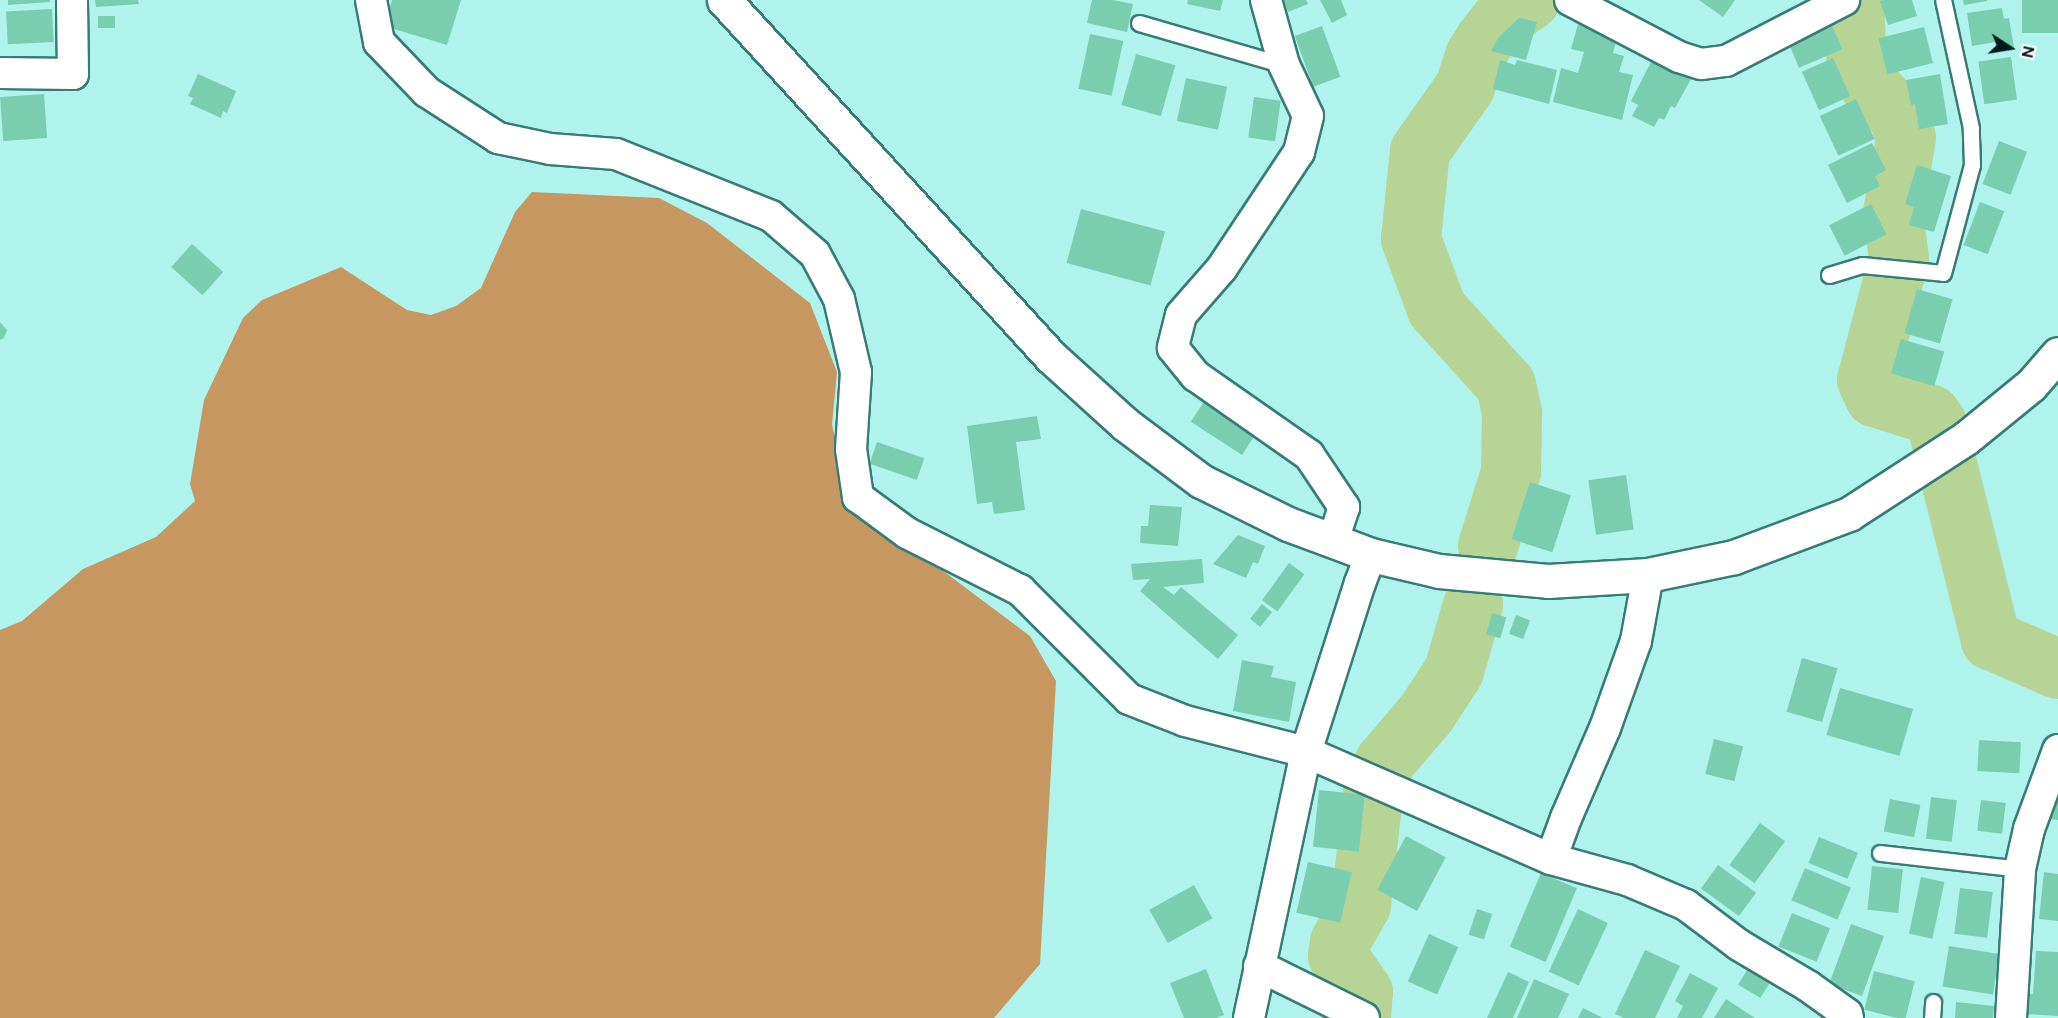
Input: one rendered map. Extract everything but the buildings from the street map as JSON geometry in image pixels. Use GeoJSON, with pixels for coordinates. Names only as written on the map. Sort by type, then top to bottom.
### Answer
{"type":"FeatureCollection","features":[{"type":"Feature","properties":{"kind":"street"},"geometry":{"type":"LineString","coordinates":[[0,73],[73,74],[72,0]]}},
{"type":"Feature","properties":{"kind":"street"},"geometry":{"type":"LineString","coordinates":[[371,0],[379,42],[428,92],[498,138],[550,149],[616,154],[771,216],[814,254],[838,299],[856,372],[851,449],[858,497],[907,533],[1020,590],[1129,699],[1185,721],[1306,752],[1551,859],[1627,880],[1686,905],[1739,945],[1808,986],[1847,1014],[1848,1018]]}},
{"type":"Feature","properties":{"kind":"street"},"geometry":{"type":"LineString","coordinates":[[724,0],[1050,357],[1125,424],[1201,481],[1288,524],[1371,555],[1439,571],[1548,581],[1648,575],[1734,556],[1849,514],[1966,438],[2031,385],[2058,354]]}},
{"type":"Feature","properties":{"kind":"street"},"geometry":{"type":"LineString","coordinates":[[1266,0],[1284,65],[1308,116],[1299,152],[1222,268],[1181,315],[1173,348],[1196,376],[1309,455],[1344,507],[1333,541]]}},
{"type":"Feature","properties":{"kind":"street"},"geometry":{"type":"LineString","coordinates":[[1570,0],[1679,57],[1701,63],[1726,61],[1843,1]]}},
{"type":"Feature","properties":{"kind":"street"},"geometry":{"type":"LineString","coordinates":[[1249,1018],[1306,752],[1371,555]]}},
{"type":"Feature","properties":{"kind":"street"},"geometry":{"type":"LineString","coordinates":[[1551,859],[1605,728],[1636,641],[1648,575]]}},
{"type":"Feature","properties":{"kind":"street"},"geometry":{"type":"LineString","coordinates":[[2011,1018],[2020,869],[2029,828],[2058,750]]}},
{"type":"Feature","properties":{"kind":"street"},"geometry":{"type":"LineString","coordinates":[[1259,966],[1359,1016]]}},
{"type":"Feature","properties":{"kind":"lane"},"geometry":{"type":"LineString","coordinates":[[1829,274],[1862,265],[1889,266],[1912,272],[1943,273],[1972,165],[1971,128],[1943,0]]}},
{"type":"Feature","properties":{"kind":"lane"},"geometry":{"type":"LineString","coordinates":[[1139,23],[1284,65]]}},
{"type":"Feature","properties":{"kind":"lane"},"geometry":{"type":"LineString","coordinates":[[1880,853],[2020,869]]}},
{"type":"Feature","properties":{"kind":"lane"},"geometry":{"type":"LineString","coordinates":[[1932,1018],[1933,1002]]}},
{"type":"Feature","properties":{"kind":"shaded area"},"geometry":{"type":"Polygon","coordinates":[[[532,192],[659,198],[707,223],[810,303],[837,372],[832,425],[851,502],[1030,636],[1056,681],[1040,964],[994,1018],[0,1018],[0,630],[22,621],[83,569],[156,537],[195,501],[190,484],[204,400],[243,318],[262,300],[341,267],[407,310],[431,315],[456,306],[481,288],[515,212],[532,192]]]}},
{"type":"Feature","properties":{"kind":"waterway"},"geometry":{"type":"LineString","coordinates":[[1488,546],[1511,472],[1512,413],[1506,385],[1437,309],[1411,239],[1420,151],[1465,87],[1475,56],[1485,40],[1499,22],[1530,0]]}},
{"type":"Feature","properties":{"kind":"waterway"},"geometry":{"type":"LineString","coordinates":[[1854,0],[1857,71],[1899,117],[1906,138],[1893,213],[1899,259],[1867,380],[1875,397],[1931,415],[1937,424],[1991,640],[2058,669]]}},
{"type":"Feature","properties":{"kind":"waterway"},"geometry":{"type":"LineString","coordinates":[[1361,1018],[1363,992],[1338,956],[1340,942],[1361,905],[1373,794],[1384,763],[1426,714],[1454,671],[1473,605]]}}]}
